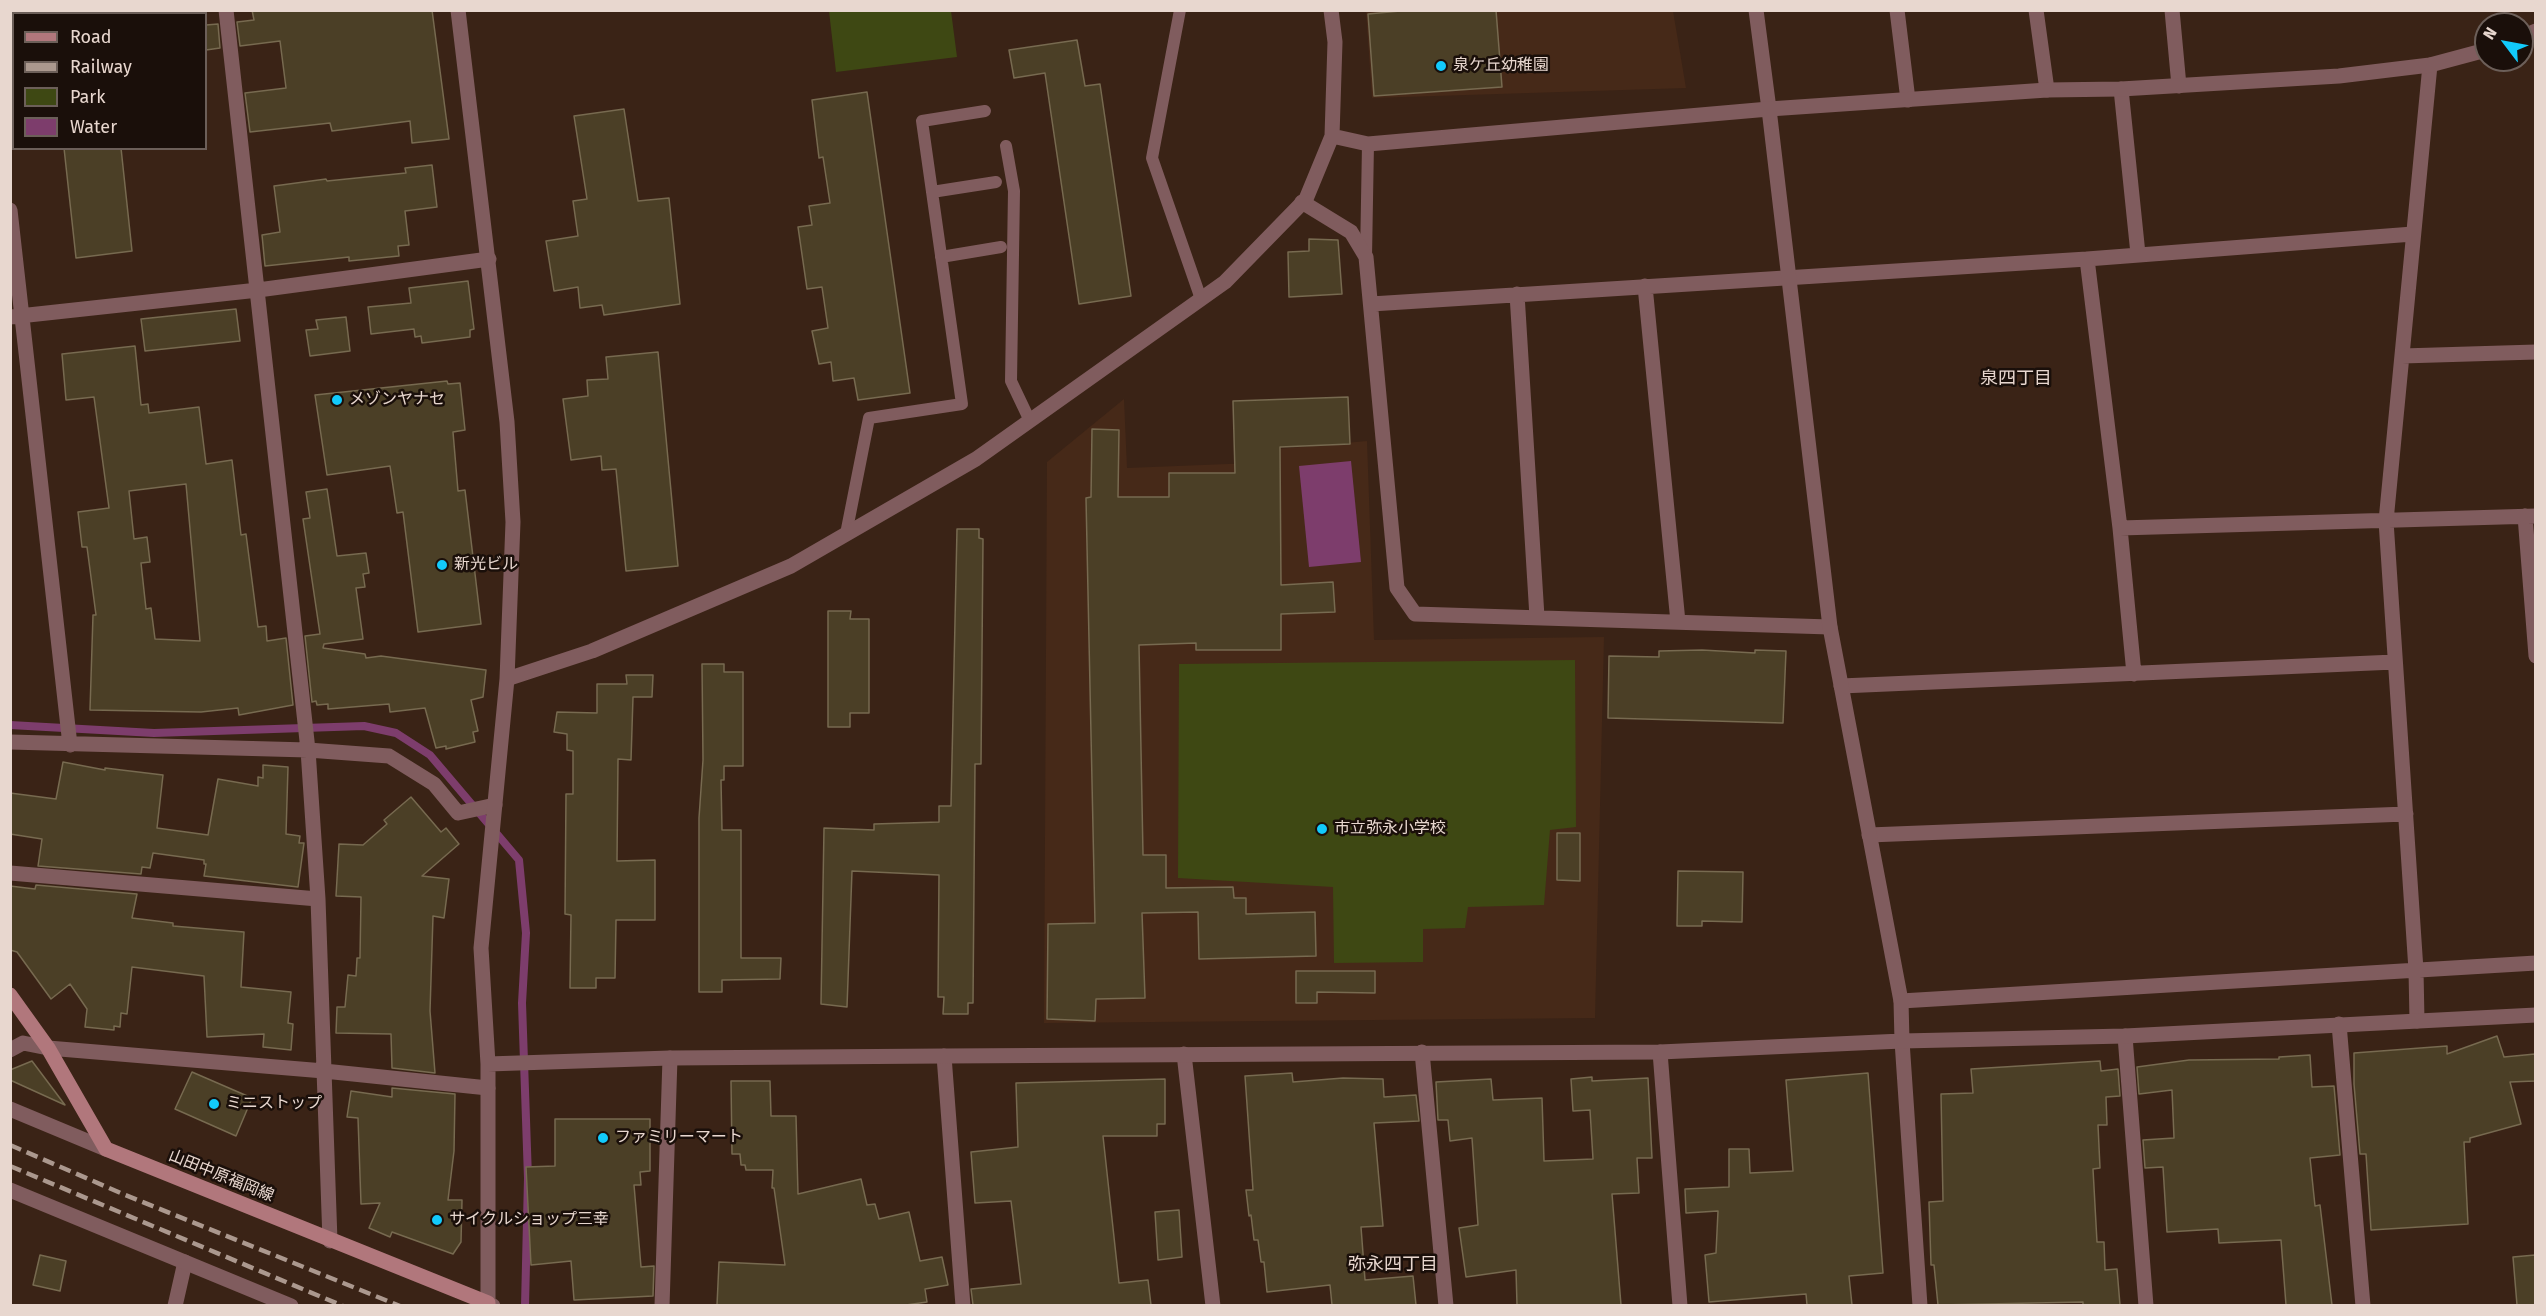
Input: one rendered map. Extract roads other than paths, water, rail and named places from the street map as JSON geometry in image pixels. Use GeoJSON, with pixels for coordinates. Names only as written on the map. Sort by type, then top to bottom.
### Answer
{"type":"FeatureCollection","features":[{"type":"Feature","properties":{"kind":"main road"},"geometry":{"type":"LineString","coordinates":[[10,995],[48,1048],[106,1149]]}},
{"type":"Feature","properties":{"kind":"main road","name":"山田中原福岡線"},"geometry":{"type":"LineString","coordinates":[[106,1149],[490,1305]]}},
{"type":"Feature","properties":{"kind":"street"},"geometry":{"type":"LineString","coordinates":[[226,10],[308,750],[318,899],[330,1241]]}},
{"type":"Feature","properties":{"kind":"street"},"geometry":{"type":"LineString","coordinates":[[458,10],[507,422],[513,522],[507,679],[489,806],[491,846],[480,948],[488,1064],[490,1305]]}},
{"type":"Feature","properties":{"kind":"street"},"geometry":{"type":"LineString","coordinates":[[507,679],[592,651],[780,570],[846,534],[976,459],[1225,282],[1306,199],[1332,136],[1335,42],[1331,10]]}},
{"type":"Feature","properties":{"kind":"street"},"geometry":{"type":"LineString","coordinates":[[1756,10],[1830,627],[1901,1001],[1920,1305]]}},
{"type":"Feature","properties":{"kind":"street"},"geometry":{"type":"LineString","coordinates":[[1897,10],[1908,100]]}},
{"type":"Feature","properties":{"kind":"street"},"geometry":{"type":"LineString","coordinates":[[2036,10],[2047,90]]}},
{"type":"Feature","properties":{"kind":"street"},"geometry":{"type":"LineString","coordinates":[[2172,10],[2179,86]]}},
{"type":"Feature","properties":{"kind":"street"},"geometry":{"type":"LineString","coordinates":[[1332,136],[1368,144],[1769,109],[2047,90],[2121,89],[2339,76],[2430,65],[2474,53]]}},
{"type":"Feature","properties":{"kind":"street"},"geometry":{"type":"LineString","coordinates":[[2417,1021],[2416,970],[2386,521],[2430,65]]}},
{"type":"Feature","properties":{"kind":"street"},"geometry":{"type":"LineString","coordinates":[[2121,89],[2138,254]]}},
{"type":"Feature","properties":{"kind":"street"},"geometry":{"type":"LineString","coordinates":[[1302,202],[1352,232],[1366,257],[1397,588],[1415,614],[1830,627]]}},
{"type":"Feature","properties":{"kind":"street"},"geometry":{"type":"LineString","coordinates":[[10,210],[16,316],[70,745]]}},
{"type":"Feature","properties":{"kind":"street"},"geometry":{"type":"LineString","coordinates":[[1371,304],[2087,259],[2414,234]]}},
{"type":"Feature","properties":{"kind":"street"},"geometry":{"type":"LineString","coordinates":[[16,316],[258,290],[489,259]]}},
{"type":"Feature","properties":{"kind":"street"},"geometry":{"type":"LineString","coordinates":[[2087,259],[2120,528],[2134,674]]}},
{"type":"Feature","properties":{"kind":"street"},"geometry":{"type":"LineString","coordinates":[[1645,286],[1678,622]]}},
{"type":"Feature","properties":{"kind":"street"},"geometry":{"type":"LineString","coordinates":[[1516,294],[1537,617]]}},
{"type":"Feature","properties":{"kind":"street"},"geometry":{"type":"LineString","coordinates":[[2402,356],[2535,352]]}},
{"type":"Feature","properties":{"kind":"street"},"geometry":{"type":"LineString","coordinates":[[2120,528],[2530,516],[2535,656]]}},
{"type":"Feature","properties":{"kind":"street"},"geometry":{"type":"LineString","coordinates":[[1841,686],[2395,662]]}},
{"type":"Feature","properties":{"kind":"street"},"geometry":{"type":"LineString","coordinates":[[10,742],[308,750],[389,756],[434,784],[458,813],[489,806]]}},
{"type":"Feature","properties":{"kind":"street"},"geometry":{"type":"LineString","coordinates":[[1869,835],[2406,814]]}},
{"type":"Feature","properties":{"kind":"street"},"geometry":{"type":"LineString","coordinates":[[10,873],[318,899]]}},
{"type":"Feature","properties":{"kind":"street"},"geometry":{"type":"LineString","coordinates":[[1901,1001],[2535,963]]}},
{"type":"Feature","properties":{"kind":"street"},"geometry":{"type":"LineString","coordinates":[[488,1064],[670,1058],[1660,1052],[1902,1041],[2125,1036],[2535,1015]]}},
{"type":"Feature","properties":{"kind":"street"},"geometry":{"type":"LineString","coordinates":[[2339,1024],[2363,1305]]}},
{"type":"Feature","properties":{"kind":"street"},"geometry":{"type":"LineString","coordinates":[[2125,1036],[2146,1305]]}},
{"type":"Feature","properties":{"kind":"street"},"geometry":{"type":"LineString","coordinates":[[10,1050],[23,1043],[48,1048],[324,1071],[488,1088]]}},
{"type":"Feature","properties":{"kind":"street"},"geometry":{"type":"LineString","coordinates":[[1422,1052],[1446,1305]]}},
{"type":"Feature","properties":{"kind":"street"},"geometry":{"type":"LineString","coordinates":[[1660,1052],[1680,1305]]}},
{"type":"Feature","properties":{"kind":"street"},"geometry":{"type":"LineString","coordinates":[[1184,1054],[1213,1305]]}},
{"type":"Feature","properties":{"kind":"street"},"geometry":{"type":"LineString","coordinates":[[944,1056],[963,1305]]}},
{"type":"Feature","properties":{"kind":"street"},"geometry":{"type":"LineString","coordinates":[[662,1305],[670,1058]]}},
{"type":"Feature","properties":{"kind":"street"},"geometry":{"type":"LineString","coordinates":[[10,1109],[106,1149]]}},
{"type":"Feature","properties":{"kind":"street"},"geometry":{"type":"LineString","coordinates":[[10,1190],[291,1305]]}},
{"type":"Feature","properties":{"kind":"street"},"geometry":{"type":"LineString","coordinates":[[175,1305],[185,1262]]}},
{"type":"Feature","properties":{"kind":"lane"},"geometry":{"type":"LineString","coordinates":[[1180,10],[1152,158],[1201,299]]}},
{"type":"Feature","properties":{"kind":"lane"},"geometry":{"type":"LineString","coordinates":[[846,534],[869,418],[962,404],[922,121],[985,111]]}},
{"type":"Feature","properties":{"kind":"lane"},"geometry":{"type":"LineString","coordinates":[[1366,257],[1368,144]]}},
{"type":"Feature","properties":{"kind":"lane"},"geometry":{"type":"LineString","coordinates":[[1006,146],[1014,191],[1011,381],[1030,421]]}},
{"type":"Feature","properties":{"kind":"lane"},"geometry":{"type":"LineString","coordinates":[[932,192],[996,182]]}},
{"type":"Feature","properties":{"kind":"lane"},"geometry":{"type":"LineString","coordinates":[[941,257],[1001,247]]}},
{"type":"Feature","properties":{"kind":"water"},"geometry":{"type":"Polygon","coordinates":[[[1351,461],[1361,562],[1309,567],[1299,466],[1351,461]]]}},
{"type":"Feature","properties":{"kind":"waterway"},"geometry":{"type":"LineString","coordinates":[[10,725],[154,733],[364,726],[396,733],[430,755],[519,860],[526,933],[522,1003],[528,1178],[525,1306]]}},
{"type":"Feature","properties":{"kind":"railway"},"geometry":{"type":"LineString","coordinates":[[10,1145],[123,1194],[400,1306]]}},
{"type":"Feature","properties":{"kind":"railway"},"geometry":{"type":"LineString","coordinates":[[10,1166],[343,1306]]}},
{"type":"Feature","properties":{"kind":"place","name":"泉ケ丘幼稚園"},"geometry":{"type":"Point","coordinates":[1441,66]}},
{"type":"Feature","properties":{"kind":"place","name":"メゾンヤナセ"},"geometry":{"type":"Point","coordinates":[337,400]}},
{"type":"Feature","properties":{"kind":"place","name":"新光ビル"},"geometry":{"type":"Point","coordinates":[442,565]}},
{"type":"Feature","properties":{"kind":"place","name":"市立弥永小学校"},"geometry":{"type":"Point","coordinates":[1322,829]}},
{"type":"Feature","properties":{"kind":"place","name":"ミニストップ"},"geometry":{"type":"Point","coordinates":[214,1104]}},
{"type":"Feature","properties":{"kind":"place","name":"ファミリーマート"},"geometry":{"type":"Point","coordinates":[603,1138]}},
{"type":"Feature","properties":{"kind":"place","name":"サイクルショップ三幸"},"geometry":{"type":"Point","coordinates":[437,1220]}},
{"type":"Feature","properties":{"kind":"district","name":"泉四丁目"},"geometry":{"type":"Point","coordinates":[2016,379]}},
{"type":"Feature","properties":{"kind":"district","name":"弥永四丁目"},"geometry":{"type":"Point","coordinates":[1393,1265]}}]}
